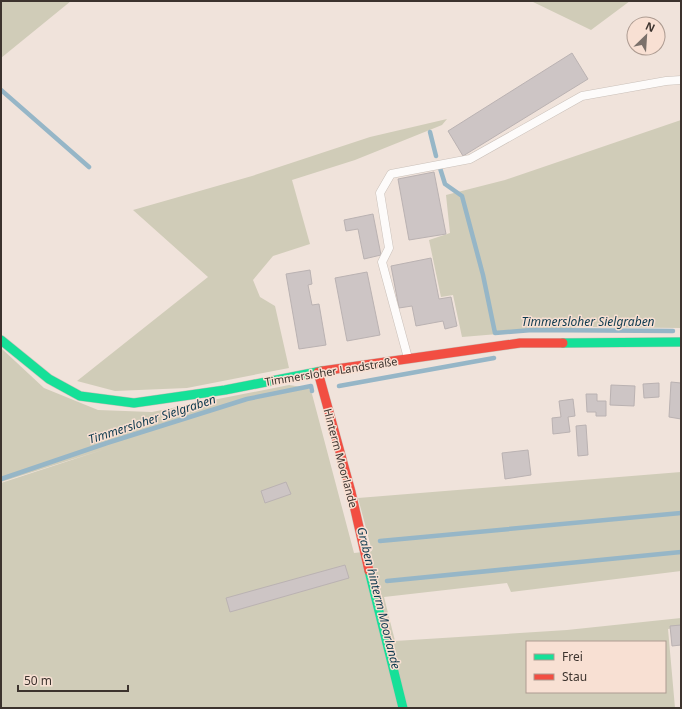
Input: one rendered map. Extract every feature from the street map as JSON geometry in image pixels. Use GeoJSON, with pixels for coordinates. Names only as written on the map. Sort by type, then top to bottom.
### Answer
{"type":"FeatureCollection","features":[{"type":"Feature","properties":{"kind":"street","name":"Timmersloher Landstraße"},"geometry":{"type":"LineString","coordinates":[[1,340],[49,379],[80,396],[134,403],[225,390],[318,372],[520,343],[681,342]]}},
{"type":"Feature","properties":{"kind":"street","name":"Hinterm Moorlande"},"geometry":{"type":"LineString","coordinates":[[318,372],[350,492],[391,664],[404,708]]}},
{"type":"Feature","properties":{"kind":"lane"},"geometry":{"type":"LineString","coordinates":[[408,359],[382,262],[389,248],[380,193],[390,174],[470,159],[582,96],[666,80],[681,80]]}},
{"type":"Feature","properties":{"kind":"shaded area"},"geometry":{"type":"Polygon","coordinates":[[[1,1],[71,1],[1,58],[1,1]]]}},
{"type":"Feature","properties":{"kind":"shaded area"},"geometry":{"type":"Polygon","coordinates":[[[531,1],[630,1],[591,30],[531,1]]]}},
{"type":"Feature","properties":{"kind":"shaded area"},"geometry":{"type":"Polygon","coordinates":[[[447,119],[442,125],[355,160],[292,180],[310,244],[273,256],[253,280],[260,297],[275,306],[289,368],[187,388],[115,391],[77,381],[208,277],[133,210],[252,176],[370,137],[447,119]]]}},
{"type":"Feature","properties":{"kind":"shaded area"},"geometry":{"type":"Polygon","coordinates":[[[681,120],[681,328],[581,327],[462,337],[453,295],[441,297],[429,240],[450,233],[446,195],[505,180],[681,120]]]}},
{"type":"Feature","properties":{"kind":"shaded area"},"geometry":{"type":"Polygon","coordinates":[[[1,348],[44,388],[98,410],[152,412],[289,385],[308,388],[312,394],[354,553],[372,551],[358,498],[681,472],[681,571],[511,592],[507,583],[384,597],[395,641],[567,630],[681,618],[681,627],[668,629],[675,708],[1,708],[1,483],[105,449],[1,482],[1,348]]]}},
{"type":"Feature","properties":{"kind":"building"},"geometry":{"type":"Polygon","coordinates":[[[572,53],[588,79],[463,156],[448,131],[572,53]]]}},
{"type":"Feature","properties":{"kind":"building"},"geometry":{"type":"Polygon","coordinates":[[[434,172],[446,234],[409,240],[398,179],[434,172]]]}},
{"type":"Feature","properties":{"kind":"building"},"geometry":{"type":"Polygon","coordinates":[[[373,214],[381,255],[364,259],[358,229],[346,231],[344,220],[373,214]]]}},
{"type":"Feature","properties":{"kind":"building"},"geometry":{"type":"Polygon","coordinates":[[[431,258],[439,299],[451,297],[457,326],[445,329],[443,321],[416,326],[412,306],[399,308],[391,266],[431,258]]]}},
{"type":"Feature","properties":{"kind":"building"},"geometry":{"type":"Polygon","coordinates":[[[310,270],[312,284],[308,285],[312,305],[319,304],[326,345],[299,349],[286,274],[310,270]]]}},
{"type":"Feature","properties":{"kind":"building"},"geometry":{"type":"Polygon","coordinates":[[[367,272],[380,335],[347,341],[335,278],[367,272]]]}},
{"type":"Feature","properties":{"kind":"building"},"geometry":{"type":"Polygon","coordinates":[[[671,382],[681,383],[681,419],[669,417],[671,382]]]}},
{"type":"Feature","properties":{"kind":"building"},"geometry":{"type":"Polygon","coordinates":[[[659,383],[659,397],[644,398],[643,384],[659,383]]]}},
{"type":"Feature","properties":{"kind":"building"},"geometry":{"type":"Polygon","coordinates":[[[611,385],[635,386],[634,406],[610,405],[611,385]]]}},
{"type":"Feature","properties":{"kind":"building"},"geometry":{"type":"Polygon","coordinates":[[[586,394],[597,394],[597,401],[606,401],[606,416],[596,416],[596,412],[587,412],[586,394]]]}},
{"type":"Feature","properties":{"kind":"building"},"geometry":{"type":"Polygon","coordinates":[[[573,399],[575,416],[568,417],[570,432],[553,434],[552,418],[561,417],[559,401],[573,399]]]}},
{"type":"Feature","properties":{"kind":"building"},"geometry":{"type":"Polygon","coordinates":[[[586,425],[588,455],[578,456],[576,426],[586,425]]]}},
{"type":"Feature","properties":{"kind":"building"},"geometry":{"type":"Polygon","coordinates":[[[528,450],[531,475],[505,479],[502,453],[528,450]]]}},
{"type":"Feature","properties":{"kind":"building"},"geometry":{"type":"Polygon","coordinates":[[[286,482],[291,494],[265,503],[261,491],[286,482]]]}},
{"type":"Feature","properties":{"kind":"building"},"geometry":{"type":"Polygon","coordinates":[[[345,565],[349,578],[230,612],[226,598],[345,565]]]}},
{"type":"Feature","properties":{"kind":"building"},"geometry":{"type":"Polygon","coordinates":[[[681,625],[681,645],[672,646],[670,626],[681,625]]]}},
{"type":"Feature","properties":{"kind":"waterway"},"geometry":{"type":"LineString","coordinates":[[1,90],[89,167]]}},
{"type":"Feature","properties":{"kind":"waterway"},"geometry":{"type":"LineString","coordinates":[[430,132],[436,156]]}},
{"type":"Feature","properties":{"kind":"waterway","name":"Timmersloher Sielgraben"},"geometry":{"type":"LineString","coordinates":[[440,168],[445,184],[462,196],[483,275],[495,333],[532,330],[673,331]]}},
{"type":"Feature","properties":{"kind":"waterway","name":"Timmersloher Sielgraben"},"geometry":{"type":"LineString","coordinates":[[339,386],[494,358]]}},
{"type":"Feature","properties":{"kind":"waterway","name":"Timmersloher Sielgraben"},"geometry":{"type":"LineString","coordinates":[[1,479],[107,443],[247,399],[311,386],[312,391]]}},
{"type":"Feature","properties":{"kind":"waterway"},"geometry":{"type":"LineString","coordinates":[[380,541],[681,513]]}},
{"type":"Feature","properties":{"kind":"waterway","name":"Graben hinterm Moorlande"},"geometry":{"type":"LineString","coordinates":[[387,581],[681,552]]}},
{"type":"Feature","properties":{"kind":"traffic: fast"},"geometry":{"type":"LineString","coordinates":[[1,340],[49,379],[80,396],[134,403],[225,390],[322,371]]}},
{"type":"Feature","properties":{"kind":"traffic: fast"},"geometry":{"type":"LineString","coordinates":[[563,343],[681,342]]}},
{"type":"Feature","properties":{"kind":"traffic: fast"},"geometry":{"type":"LineString","coordinates":[[369,571],[403,708]]}},
{"type":"Feature","properties":{"kind":"traffic: jam"},"geometry":{"type":"LineString","coordinates":[[322,371],[520,343],[563,343]]}},
{"type":"Feature","properties":{"kind":"traffic: jam"},"geometry":{"type":"LineString","coordinates":[[318,372],[351,492],[369,571]]}}]}
